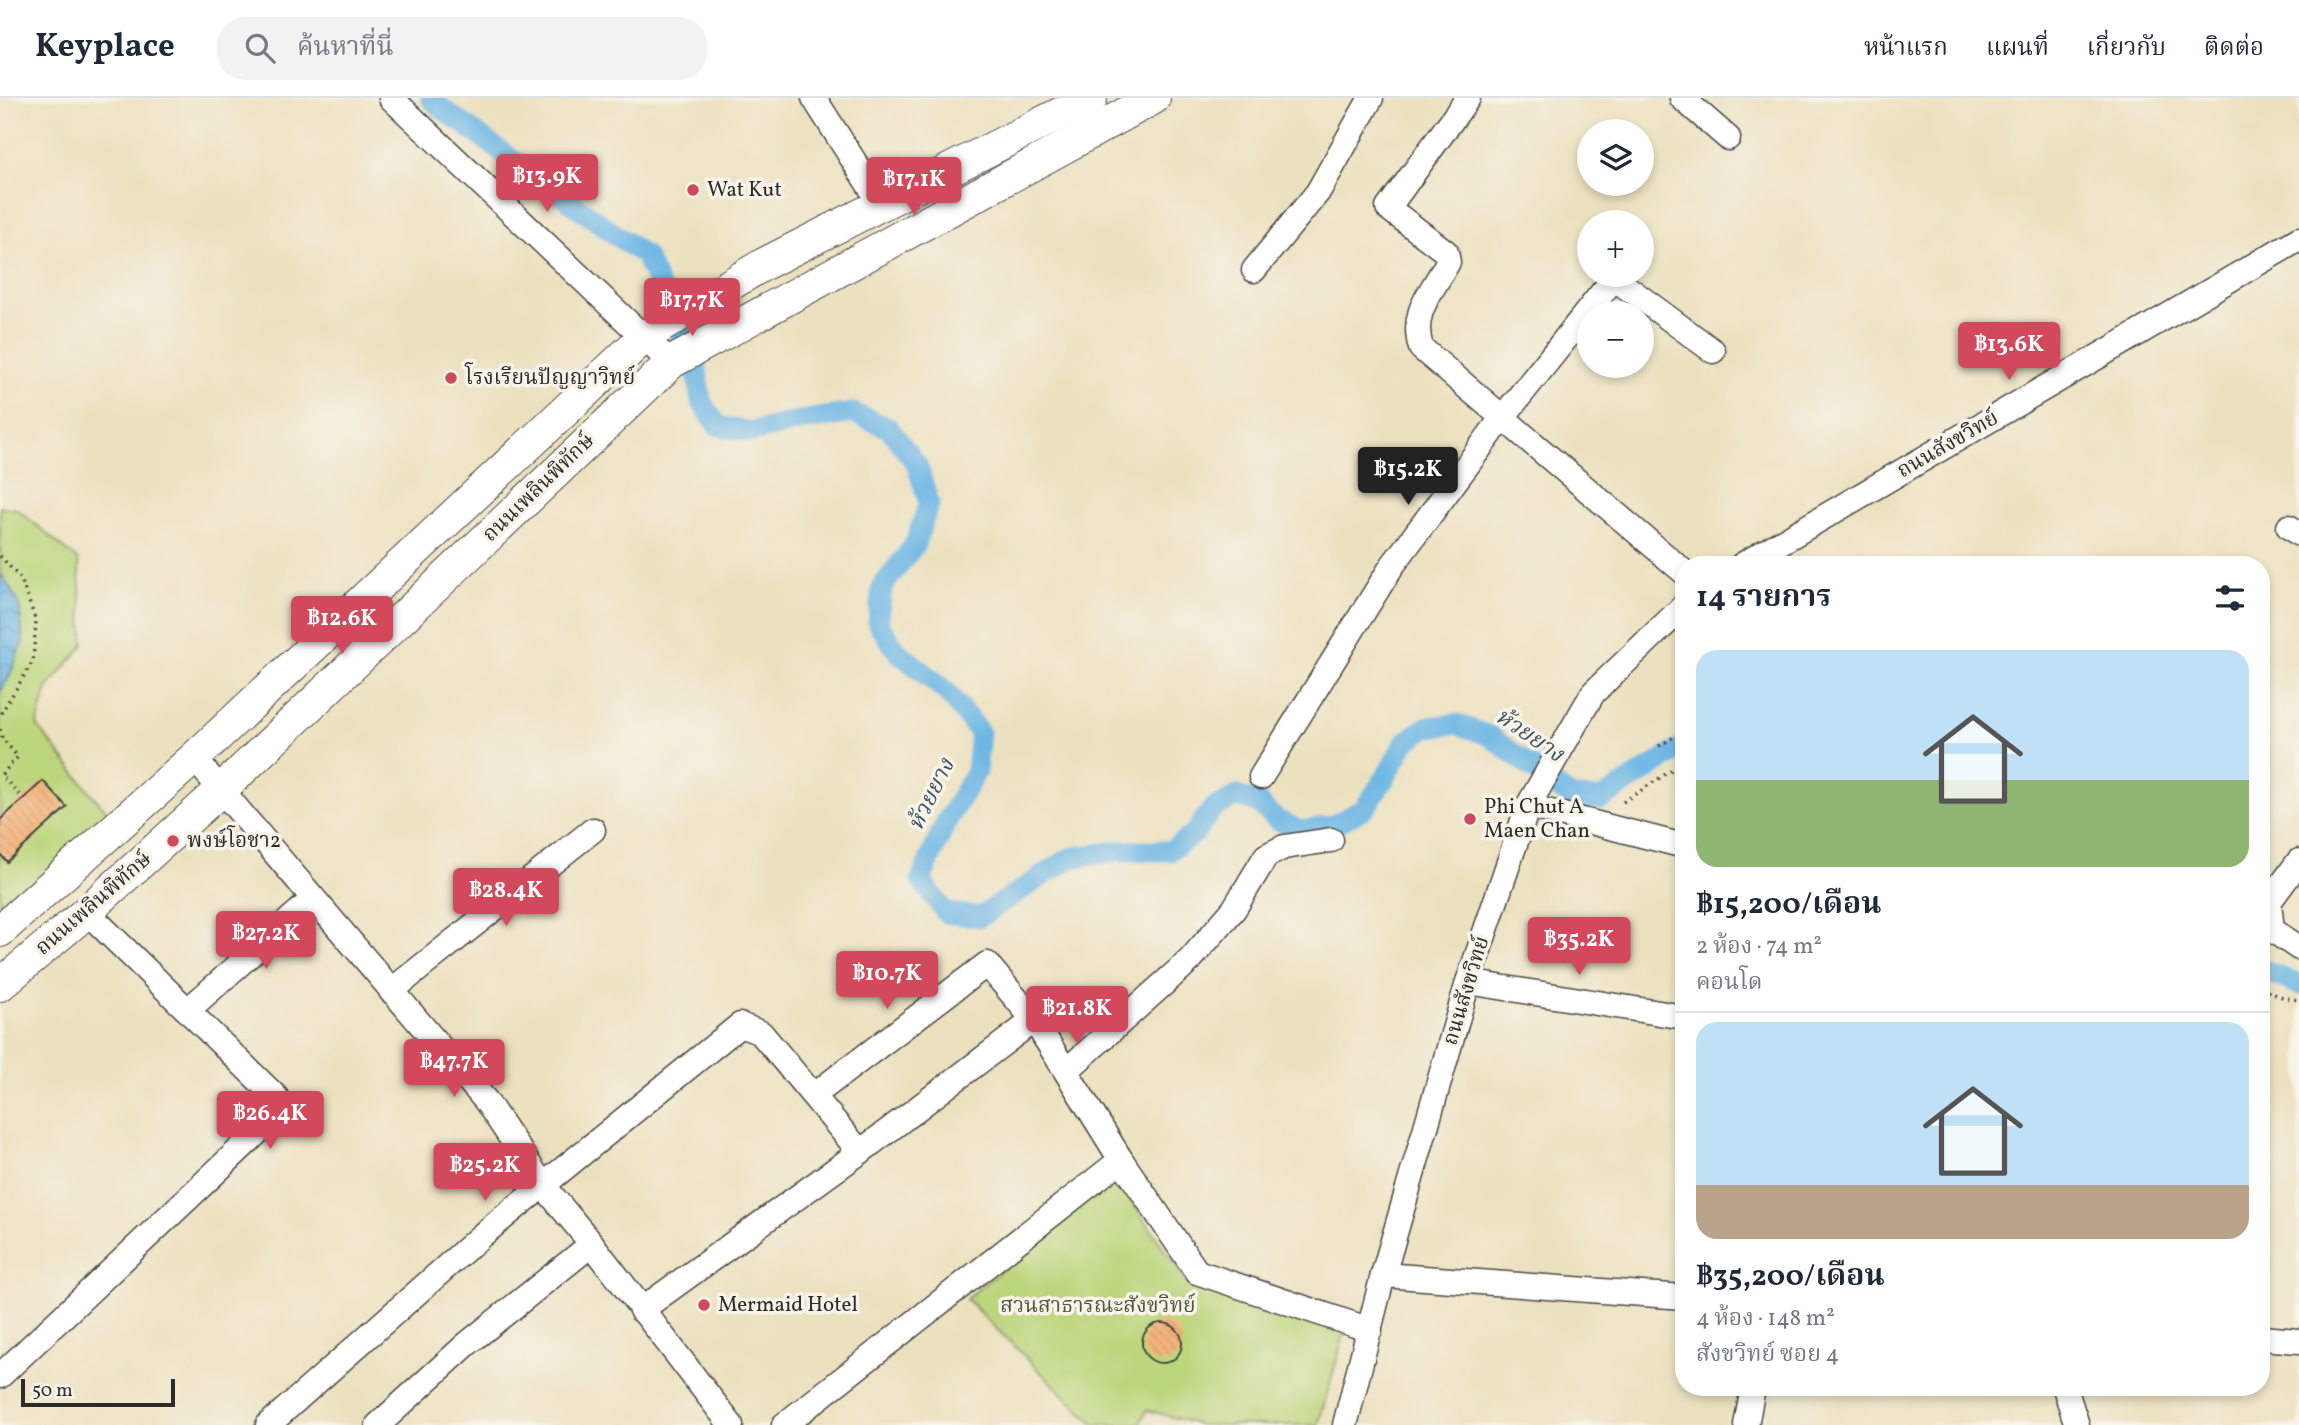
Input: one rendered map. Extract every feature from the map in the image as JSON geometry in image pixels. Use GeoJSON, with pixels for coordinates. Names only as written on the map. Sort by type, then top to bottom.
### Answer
{"type":"FeatureCollection","features":[{"type":"Feature","properties":{"kind":"main road","name":"ถนนเพลินพิทักษ์"},"geometry":{"type":"LineString","coordinates":[[0,985],[87,912],[222,790],[671,362],[1154,98]]}},
{"type":"Feature","properties":{"kind":"main road","name":"ถนนเพลินพิทักษ์"},"geometry":{"type":"LineString","coordinates":[[0,932],[194,758],[644,336],[764,264],[1082,100]]}},
{"type":"Feature","properties":{"kind":"street"},"geometry":{"type":"LineString","coordinates":[[391,98],[671,362]]}},
{"type":"Feature","properties":{"kind":"street"},"geometry":{"type":"LineString","coordinates":[[1254,270],[1318,192],[1371,98]]}},
{"type":"Feature","properties":{"kind":"street"},"geometry":{"type":"LineString","coordinates":[[1468,98],[1388,208],[1446,252],[1448,262],[1420,311],[1417,335],[1421,348],[1675,564]]}},
{"type":"Feature","properties":{"kind":"street"},"geometry":{"type":"LineString","coordinates":[[1682,98],[1728,138]]}},
{"type":"Feature","properties":{"kind":"street"},"geometry":{"type":"LineString","coordinates":[[825,102],[881,204]]}},
{"type":"Feature","properties":{"kind":"street","name":"ถนนสังขวิทย์"},"geometry":{"type":"LineString","coordinates":[[1757,556],[2299,239]]}},
{"type":"Feature","properties":{"kind":"street"},"geometry":{"type":"LineString","coordinates":[[1261,777],[1392,566],[1503,417],[1614,278],[1713,351]]}},
{"type":"Feature","properties":{"kind":"street","name":"ถนนสังขวิทย์"},"geometry":{"type":"LineString","coordinates":[[1345,1425],[1383,1275],[1468,982],[1528,806],[1593,692],[1675,615]]}},
{"type":"Feature","properties":{"kind":"street"},"geometry":{"type":"LineString","coordinates":[[194,758],[486,1101],[543,1185],[592,1244],[730,1425]]}},
{"type":"Feature","properties":{"kind":"street"},"geometry":{"type":"LineString","coordinates":[[1528,806],[1675,844]]}},
{"type":"Feature","properties":{"kind":"street"},"geometry":{"type":"LineString","coordinates":[[391,991],[593,830]]}},
{"type":"Feature","properties":{"kind":"street"},"geometry":{"type":"LineString","coordinates":[[1066,1071],[1189,960],[1234,909],[1266,856],[1284,847],[1331,840]]}},
{"type":"Feature","properties":{"kind":"street"},"geometry":{"type":"LineString","coordinates":[[2270,901],[2299,861]]}},
{"type":"Feature","properties":{"kind":"street"},"geometry":{"type":"LineString","coordinates":[[188,1010],[313,898]]}},
{"type":"Feature","properties":{"kind":"street"},"geometry":{"type":"LineString","coordinates":[[2270,911],[2272,930],[2299,948]]}},
{"type":"Feature","properties":{"kind":"street"},"geometry":{"type":"LineString","coordinates":[[0,1376],[277,1114],[280,1108],[276,1097],[87,912]]}},
{"type":"Feature","properties":{"kind":"street"},"geometry":{"type":"LineString","coordinates":[[814,1095],[987,964],[1034,1020],[1121,1160],[1198,1272],[1370,1330]]}},
{"type":"Feature","properties":{"kind":"street"},"geometry":{"type":"LineString","coordinates":[[1468,982],[1675,1016]]}},
{"type":"Feature","properties":{"kind":"street"},"geometry":{"type":"LineString","coordinates":[[641,1310],[860,1152],[1034,1020]]}},
{"type":"Feature","properties":{"kind":"street"},"geometry":{"type":"LineString","coordinates":[[268,1425],[482,1235],[740,1025],[761,1033],[860,1152]]}},
{"type":"Feature","properties":{"kind":"street"},"geometry":{"type":"LineString","coordinates":[[784,1425],[1121,1160]]}},
{"type":"Feature","properties":{"kind":"street"},"geometry":{"type":"LineString","coordinates":[[395,1420],[467,1345],[592,1244]]}},
{"type":"Feature","properties":{"kind":"street"},"geometry":{"type":"LineString","coordinates":[[1383,1275],[1675,1296]]}},
{"type":"Feature","properties":{"kind":"street"},"geometry":{"type":"LineString","coordinates":[[2270,1339],[2299,1341]]}},
{"type":"Feature","properties":{"kind":"street"},"geometry":{"type":"LineString","coordinates":[[1746,1425],[1751,1396]]}},
{"type":"Feature","properties":{"kind":"street"},"geometry":{"type":"LineString","coordinates":[[2067,1396],[2077,1425]]}},
{"type":"Feature","properties":{"kind":"path"},"geometry":{"type":"LineString","coordinates":[[0,556],[21,579],[36,621],[33,661],[0,715]]}},
{"type":"Feature","properties":{"kind":"path"},"geometry":{"type":"LineString","coordinates":[[0,729],[2,738],[18,757],[1,775],[23,799]]}},
{"type":"Feature","properties":{"kind":"path"},"geometry":{"type":"LineString","coordinates":[[1659,746],[1675,736]]}},
{"type":"Feature","properties":{"kind":"path"},"geometry":{"type":"LineString","coordinates":[[1623,802],[1675,768]]}},
{"type":"Feature","properties":{"kind":"path"},"geometry":{"type":"LineString","coordinates":[[2270,992],[2299,1000]]}},
{"type":"Feature","properties":{"kind":"green space"},"geometry":{"type":"Polygon","coordinates":[[[0,507],[17,509],[78,560],[84,645],[47,688],[37,726],[100,804],[121,824],[0,930],[0,507]]]}},
{"type":"Feature","properties":{"kind":"green space","name":"สวนสาธารณะสังขวิทย์"},"geometry":{"type":"Polygon","coordinates":[[[1116,1178],[1190,1287],[1345,1331],[1318,1425],[1200,1425],[1147,1410],[1139,1425],[1095,1425],[966,1299],[1116,1178]]]}},
{"type":"Feature","properties":{"kind":"water"},"geometry":{"type":"Polygon","coordinates":[[[0,572],[19,603],[23,641],[0,693],[0,572]]]}},
{"type":"Feature","properties":{"kind":"building"},"geometry":{"type":"Polygon","coordinates":[[[43,781],[67,807],[7,862],[0,854],[0,820],[43,781]]]}},
{"type":"Feature","properties":{"kind":"building"},"geometry":{"type":"Polygon","coordinates":[[[1162,1323],[1170,1324],[1176,1329],[1181,1335],[1181,1351],[1176,1357],[1170,1362],[1162,1363],[1154,1362],[1148,1357],[1143,1351],[1142,1343],[1143,1335],[1148,1329],[1154,1324],[1162,1323]]]}},
{"type":"Feature","properties":{"kind":"waterway","name":"ห้วยยาง"},"geometry":{"type":"LineString","coordinates":[[431,98],[645,256],[696,366],[701,401],[718,426],[751,432],[853,413],[889,428],[917,465],[929,503],[915,544],[882,587],[878,624],[898,652],[946,691],[980,733],[976,772],[945,824],[921,880],[946,913],[980,917],[1070,858],[1118,851],[1170,851],[1194,834],[1213,808],[1237,796],[1258,803],[1277,820],[1301,831],[1331,826],[1364,809],[1405,742],[1427,727],[1457,724],[1490,736],[1572,798],[1602,799],[1675,752]]}},
{"type":"Feature","properties":{"kind":"waterway","name":"ห้วยยาง"},"geometry":{"type":"LineString","coordinates":[[2270,973],[2299,985]]}},
{"type":"Feature","properties":{"kind":"place","name":"Wat Kut"},"geometry":{"type":"Point","coordinates":[693,190]}},
{"type":"Feature","properties":{"kind":"place","name":"โรงเรียนปัญญาวิทย์"},"geometry":{"type":"Point","coordinates":[451,378]}},
{"type":"Feature","properties":{"kind":"place","name":"Phi Chut A Maen Chan"},"geometry":{"type":"Point","coordinates":[1470,819]}},
{"type":"Feature","properties":{"kind":"place","name":"พงษ์โอชา2"},"geometry":{"type":"Point","coordinates":[173,841]}},
{"type":"Feature","properties":{"kind":"place","name":"Mermaid Hotel"},"geometry":{"type":"Point","coordinates":[704,1305]}}]}
